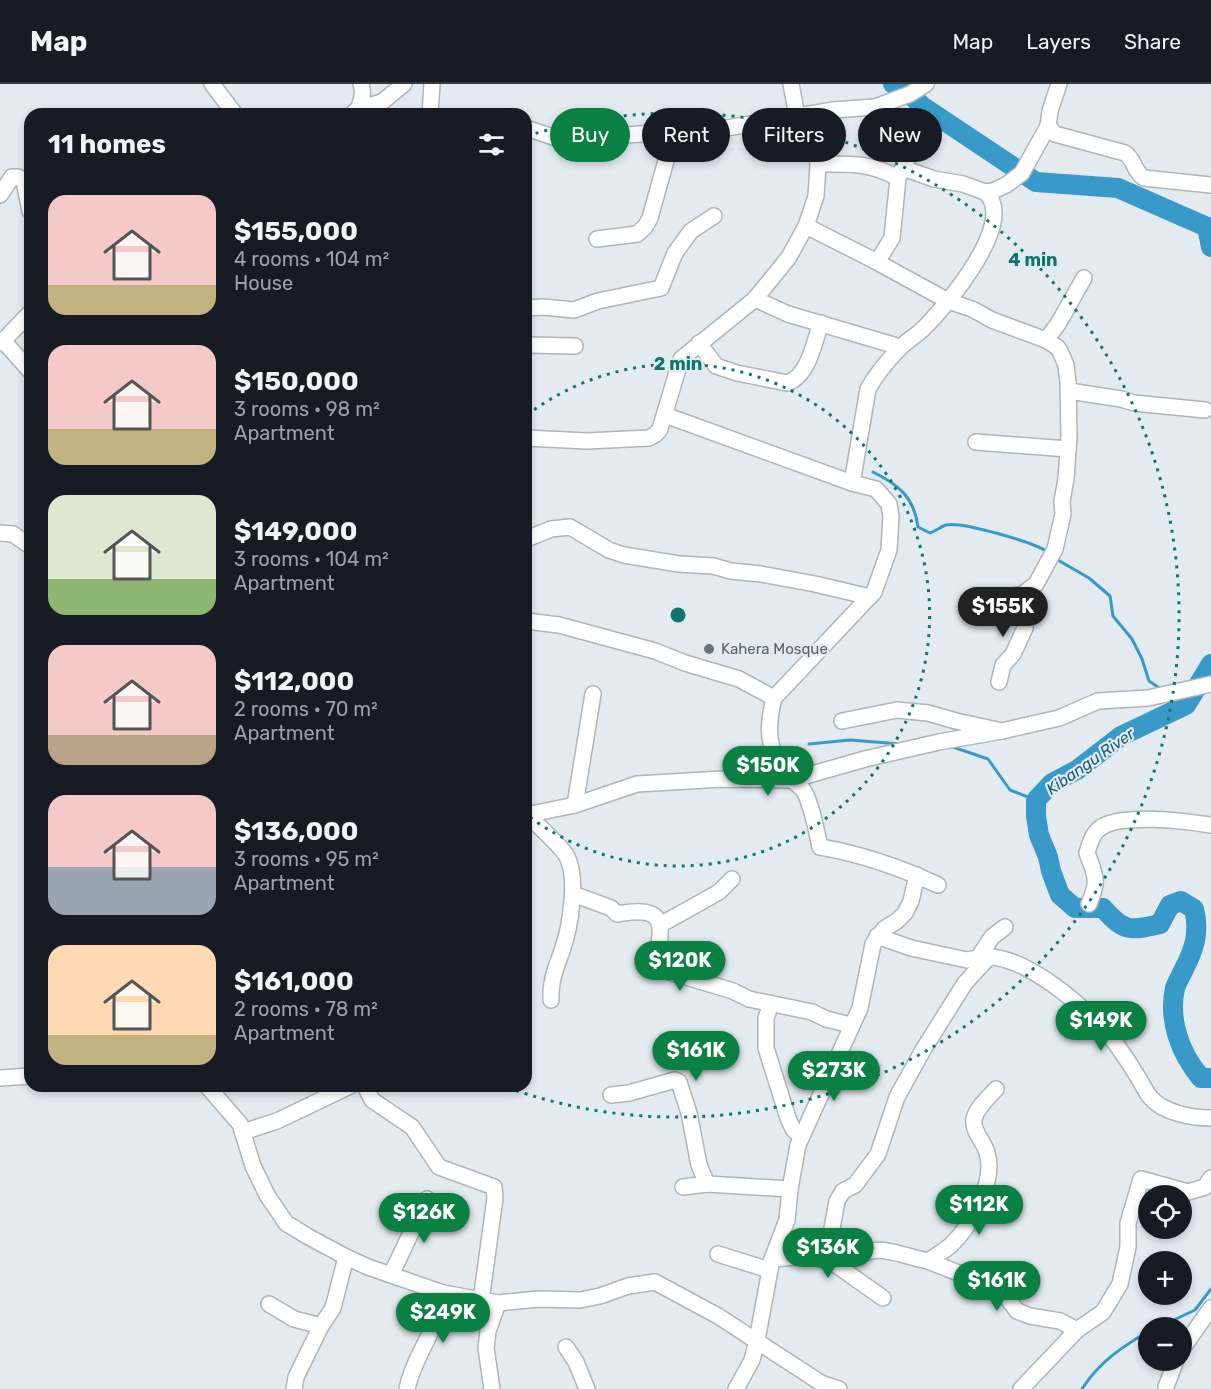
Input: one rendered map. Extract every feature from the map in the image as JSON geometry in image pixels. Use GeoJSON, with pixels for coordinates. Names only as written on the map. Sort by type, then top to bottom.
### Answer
{"type":"FeatureCollection","features":[{"type":"Feature","properties":{"kind":"street"},"geometry":{"type":"LineString","coordinates":[[212,84],[230,108]]}},
{"type":"Feature","properties":{"kind":"street"},"geometry":{"type":"LineString","coordinates":[[358,108],[362,101],[361,84]]}},
{"type":"Feature","properties":{"kind":"street"},"geometry":{"type":"LineString","coordinates":[[366,108],[382,102],[404,84]]}},
{"type":"Feature","properties":{"kind":"street"},"geometry":{"type":"LineString","coordinates":[[430,108],[432,84]]}},
{"type":"Feature","properties":{"kind":"street"},"geometry":{"type":"LineString","coordinates":[[791,84],[796,108]]}},
{"type":"Feature","properties":{"kind":"street"},"geometry":{"type":"LineString","coordinates":[[846,109],[875,107],[910,94],[926,84]]}},
{"type":"Feature","properties":{"kind":"street"},"geometry":{"type":"LineString","coordinates":[[985,192],[1006,185],[1022,173],[1048,126],[1050,111],[1059,84]]}},
{"type":"Feature","properties":{"kind":"street"},"geometry":{"type":"LineString","coordinates":[[875,107],[913,128],[918,137],[901,173],[892,238],[877,262]]}},
{"type":"Feature","properties":{"kind":"street"},"geometry":{"type":"LineString","coordinates":[[1048,126],[1055,134],[1125,153],[1131,158],[1138,174],[1144,178],[1211,185]]}},
{"type":"Feature","properties":{"kind":"street"},"geometry":{"type":"LineString","coordinates":[[532,130],[556,138],[588,142],[612,136],[642,134]]}},
{"type":"Feature","properties":{"kind":"street"},"geometry":{"type":"LineString","coordinates":[[597,238],[637,234],[645,227],[650,218],[666,162]]}},
{"type":"Feature","properties":{"kind":"street"},"geometry":{"type":"LineString","coordinates":[[532,438],[587,441],[649,438],[656,434],[665,415],[681,359],[755,299],[789,257],[806,226],[816,196],[818,164],[870,166],[963,184],[985,192],[993,203],[995,219],[993,228],[948,302],[922,330],[900,347],[874,378],[868,389],[852,483]]}},
{"type":"Feature","properties":{"kind":"street"},"geometry":{"type":"LineString","coordinates":[[0,195],[12,177],[18,177],[24,181]]}},
{"type":"Feature","properties":{"kind":"street"},"geometry":{"type":"LineString","coordinates":[[532,307],[543,306],[574,310],[598,301],[661,288],[675,253],[691,231],[714,216]]}},
{"type":"Feature","properties":{"kind":"street"},"geometry":{"type":"LineString","coordinates":[[806,226],[948,302],[972,309],[992,320],[1046,340],[1058,347],[1060,351],[1066,365],[1069,391],[1066,479],[1062,501],[1063,514],[1057,543],[1036,584],[1023,594],[990,601],[975,598]]}},
{"type":"Feature","properties":{"kind":"street"},"geometry":{"type":"LineString","coordinates":[[1046,340],[1058,324],[1084,278]]}},
{"type":"Feature","properties":{"kind":"street"},"geometry":{"type":"LineString","coordinates":[[755,299],[788,314],[900,347]]}},
{"type":"Feature","properties":{"kind":"street"},"geometry":{"type":"LineString","coordinates":[[24,319],[1,342],[24,365]]}},
{"type":"Feature","properties":{"kind":"street"},"geometry":{"type":"LineString","coordinates":[[699,343],[710,360],[722,369],[787,383],[793,381],[803,370],[821,323]]}},
{"type":"Feature","properties":{"kind":"street"},"geometry":{"type":"LineString","coordinates":[[532,345],[575,346]]}},
{"type":"Feature","properties":{"kind":"street"},"geometry":{"type":"LineString","coordinates":[[1069,391],[1134,403],[1205,410]]}},
{"type":"Feature","properties":{"kind":"street"},"geometry":{"type":"LineString","coordinates":[[665,415],[852,483],[876,489],[889,504],[891,516],[889,550],[874,592],[774,698],[769,721],[770,743],[778,763],[791,780],[805,790],[820,848],[848,851],[875,858],[938,885]]}},
{"type":"Feature","properties":{"kind":"street"},"geometry":{"type":"LineString","coordinates":[[976,442],[1068,449]]}},
{"type":"Feature","properties":{"kind":"street"},"geometry":{"type":"LineString","coordinates":[[532,537],[551,529],[570,527],[609,550],[624,555],[762,574],[870,597]]}},
{"type":"Feature","properties":{"kind":"street"},"geometry":{"type":"LineString","coordinates":[[0,533],[13,534],[24,542]]}},
{"type":"Feature","properties":{"kind":"street"},"geometry":{"type":"LineString","coordinates":[[999,682],[1003,664],[1013,654],[1025,628],[1023,594]]}},
{"type":"Feature","properties":{"kind":"street"},"geometry":{"type":"LineString","coordinates":[[532,622],[559,625],[655,651],[685,663],[739,679],[774,698]]}},
{"type":"Feature","properties":{"kind":"street"},"geometry":{"type":"LineString","coordinates":[[532,814],[575,805],[637,784],[722,779],[791,780],[939,742],[1059,718],[1098,701],[1148,698],[1211,684]]}},
{"type":"Feature","properties":{"kind":"street"},"geometry":{"type":"LineString","coordinates":[[575,805],[593,694]]}},
{"type":"Feature","properties":{"kind":"street"},"geometry":{"type":"LineString","coordinates":[[842,721],[897,710],[928,713],[1002,731]]}},
{"type":"Feature","properties":{"kind":"street"},"geometry":{"type":"LineString","coordinates":[[1089,904],[1096,887],[1096,876],[1088,853],[1089,845],[1098,829],[1131,819],[1211,825]]}},
{"type":"Feature","properties":{"kind":"street"},"geometry":{"type":"LineString","coordinates":[[532,820],[566,855],[571,873],[573,894],[565,938],[553,976],[551,1000]]}},
{"type":"Feature","properties":{"kind":"street"},"geometry":{"type":"LineString","coordinates":[[742,1386],[757,1340],[771,1265],[787,1220],[798,1145],[860,1008],[873,944],[877,936],[905,913],[911,901],[917,875]]}},
{"type":"Feature","properties":{"kind":"street"},"geometry":{"type":"LineString","coordinates":[[660,925],[712,896],[732,879]]}},
{"type":"Feature","properties":{"kind":"street"},"geometry":{"type":"LineString","coordinates":[[573,894],[611,908],[617,914],[643,912],[654,914],[662,930],[656,968],[733,991],[749,999],[812,1012],[851,1026]]}},
{"type":"Feature","properties":{"kind":"street"},"geometry":{"type":"LineString","coordinates":[[836,1264],[829,1253],[837,1201],[843,1191],[855,1185],[878,1154],[897,1097],[923,1050],[984,957],[992,937],[1005,927]]}},
{"type":"Feature","properties":{"kind":"street"},"geometry":{"type":"LineString","coordinates":[[877,936],[911,948],[967,960],[984,957],[1026,967],[1051,983],[1082,1009],[1115,1043],[1151,1098],[1162,1108],[1181,1114],[1211,1118]]}},
{"type":"Feature","properties":{"kind":"street"},"geometry":{"type":"LineString","coordinates":[[771,1004],[766,1018],[766,1048],[788,1118],[793,1129],[801,1137]]}},
{"type":"Feature","properties":{"kind":"street"},"geometry":{"type":"LineString","coordinates":[[0,1078],[24,1076]]}},
{"type":"Feature","properties":{"kind":"street"},"geometry":{"type":"LineString","coordinates":[[611,1095],[629,1093],[675,1080],[679,1082],[689,1113],[699,1165],[707,1184]]}},
{"type":"Feature","properties":{"kind":"street"},"geometry":{"type":"LineString","coordinates":[[928,1261],[951,1244],[981,1202],[988,1173],[987,1153],[975,1131],[974,1120],[978,1110],[996,1089]]}},
{"type":"Feature","properties":{"kind":"street"},"geometry":{"type":"LineString","coordinates":[[212,1092],[240,1124],[253,1166],[267,1195],[286,1223],[346,1257],[443,1293],[481,1301],[579,1300],[600,1296],[628,1286],[655,1282],[718,1316],[821,1383],[839,1389]]}},
{"type":"Feature","properties":{"kind":"street"},"geometry":{"type":"LineString","coordinates":[[243,1132],[277,1121],[337,1092]]}},
{"type":"Feature","properties":{"kind":"street"},"geometry":{"type":"LineString","coordinates":[[368,1092],[372,1100],[412,1127],[439,1167],[494,1187],[495,1198],[481,1301]]}},
{"type":"Feature","properties":{"kind":"street"},"geometry":{"type":"LineString","coordinates":[[1021,1389],[1077,1330],[1103,1312],[1119,1284],[1128,1247],[1128,1223],[1141,1179],[1188,1192],[1205,1186],[1211,1178]]}},
{"type":"Feature","properties":{"kind":"street"},"geometry":{"type":"LineString","coordinates":[[683,1187],[707,1184],[790,1189]]}},
{"type":"Feature","properties":{"kind":"street"},"geometry":{"type":"LineString","coordinates":[[391,1275],[427,1199]]}},
{"type":"Feature","properties":{"kind":"street"},"geometry":{"type":"LineString","coordinates":[[836,1264],[869,1250],[882,1249],[928,1261],[994,1287],[1008,1299],[1017,1311],[1030,1316],[1060,1321],[1077,1330]]}},
{"type":"Feature","properties":{"kind":"street"},"geometry":{"type":"LineString","coordinates":[[718,1254],[771,1265],[808,1256],[836,1264],[883,1298]]}},
{"type":"Feature","properties":{"kind":"street"},"geometry":{"type":"LineString","coordinates":[[294,1389],[296,1377],[321,1326],[333,1308],[346,1257]]}},
{"type":"Feature","properties":{"kind":"street"},"geometry":{"type":"LineString","coordinates":[[407,1389],[438,1317],[443,1293]]}},
{"type":"Feature","properties":{"kind":"street"},"geometry":{"type":"LineString","coordinates":[[492,1389],[486,1348],[488,1331],[498,1302]]}},
{"type":"Feature","properties":{"kind":"street"},"geometry":{"type":"LineString","coordinates":[[269,1304],[294,1319],[321,1326]]}},
{"type":"Feature","properties":{"kind":"street"},"geometry":{"type":"LineString","coordinates":[[1192,1335],[1211,1308]]}},
{"type":"Feature","properties":{"kind":"street"},"geometry":{"type":"LineString","coordinates":[[566,1347],[576,1362],[587,1389]]}},
{"type":"Feature","properties":{"kind":"street"},"geometry":{"type":"LineString","coordinates":[[1166,1387],[1172,1371]]}},
{"type":"Feature","properties":{"kind":"waterway","name":"Kibangu River"},"geometry":{"type":"LineString","coordinates":[[893,84],[1036,182],[1118,188],[1207,227],[1211,247]]}},
{"type":"Feature","properties":{"kind":"waterway"},"geometry":{"type":"LineString","coordinates":[[873,472],[904,493],[913,508],[918,527],[930,533],[946,525],[967,526],[1015,539],[1049,553]]}},
{"type":"Feature","properties":{"kind":"waterway"},"geometry":{"type":"LineString","coordinates":[[1056,559],[1089,578],[1110,596],[1113,616],[1132,639],[1149,681],[1161,689]]}},
{"type":"Feature","properties":{"kind":"waterway","name":"Kibangu River"},"geometry":{"type":"LineString","coordinates":[[1211,664],[1186,705],[1121,736],[1077,770],[1052,783],[1036,800],[1039,835],[1051,871],[1060,895],[1075,908],[1103,908],[1117,922],[1128,928],[1160,924],[1170,905],[1181,901],[1194,909],[1195,941],[1175,988],[1173,1012],[1178,1036],[1187,1058],[1201,1078],[1211,1078]]}},
{"type":"Feature","properties":{"kind":"waterway"},"geometry":{"type":"LineString","coordinates":[[1174,698],[1186,705]]}},
{"type":"Feature","properties":{"kind":"waterway"},"geometry":{"type":"LineString","coordinates":[[809,744],[850,740],[900,744]]}},
{"type":"Feature","properties":{"kind":"waterway"},"geometry":{"type":"LineString","coordinates":[[950,746],[988,759],[1010,790],[1036,800]]}},
{"type":"Feature","properties":{"kind":"waterway"},"geometry":{"type":"LineString","coordinates":[[1180,1317],[1195,1310],[1211,1289]]}},
{"type":"Feature","properties":{"kind":"waterway"},"geometry":{"type":"LineString","coordinates":[[1082,1389],[1112,1356],[1138,1338]]}},
{"type":"Feature","properties":{"kind":"place","name":"Kahera Mosque"},"geometry":{"type":"Point","coordinates":[709,649]}}]}
